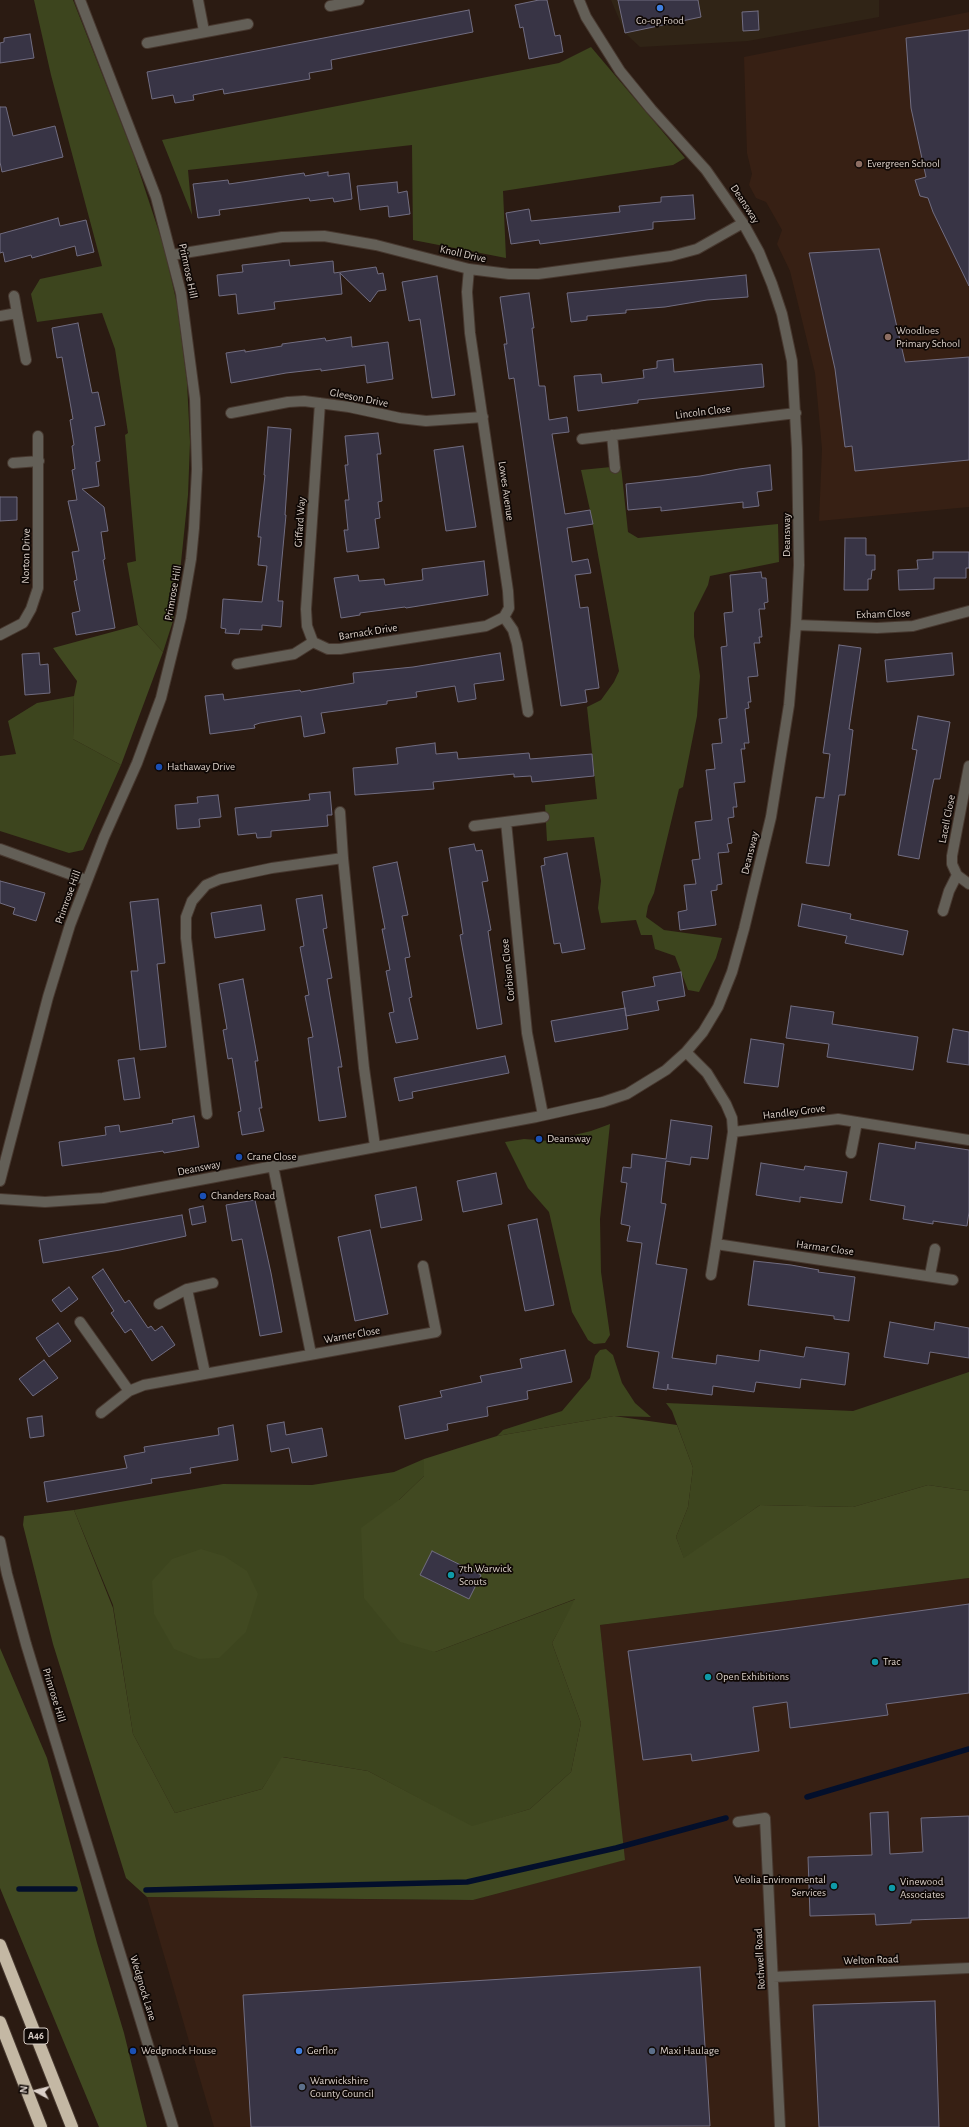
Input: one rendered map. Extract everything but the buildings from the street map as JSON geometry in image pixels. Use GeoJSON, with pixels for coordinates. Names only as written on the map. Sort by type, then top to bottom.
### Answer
{"type":"FeatureCollection","features":[{"type":"Feature","properties":{"kind":"highway","name":"A46"},"geometry":{"type":"LineString","coordinates":[[0,1945],[72,2127]]}},
{"type":"Feature","properties":{"kind":"highway","name":"A46"},"geometry":{"type":"LineString","coordinates":[[0,2022],[41,2127]]}},
{"type":"Feature","properties":{"kind":"street","name":"Primrose Hill"},"geometry":{"type":"LineString","coordinates":[[0,1181],[48,997],[86,880],[137,763],[161,698],[175,643],[191,559],[197,469],[195,399],[188,335],[172,255],[154,190],[80,0]]}},
{"type":"Feature","properties":{"kind":"street"},"geometry":{"type":"LineString","coordinates":[[198,0],[204,31]]}},
{"type":"Feature","properties":{"kind":"street"},"geometry":{"type":"LineString","coordinates":[[330,6],[359,0]]}},
{"type":"Feature","properties":{"kind":"street","name":"Deansway"},"geometry":{"type":"LineString","coordinates":[[0,1199],[45,1202],[97,1198],[543,1115],[603,1102],[627,1094],[666,1070],[686,1052],[703,1032],[718,1007],[732,972],[744,929],[771,817],[780,768],[791,691],[799,566],[796,413],[792,361],[782,314],[759,252],[744,223],[706,170],[651,109],[620,71],[590,23],[579,0]]}},
{"type":"Feature","properties":{"kind":"street"},"geometry":{"type":"LineString","coordinates":[[147,43],[204,31],[248,24]]}},
{"type":"Feature","properties":{"kind":"street","name":"Knoll Drive"},"geometry":{"type":"LineString","coordinates":[[172,255],[282,237],[324,236],[376,245],[469,269],[509,274],[538,274],[657,259],[697,249],[744,223]]}},
{"type":"Feature","properties":{"kind":"street","name":"Lowes Avenue"},"geometry":{"type":"LineString","coordinates":[[469,269],[467,292],[470,333],[508,591],[509,608],[504,617]]}},
{"type":"Feature","properties":{"kind":"street"},"geometry":{"type":"LineString","coordinates":[[14,296],[26,360]]}},
{"type":"Feature","properties":{"kind":"street"},"geometry":{"type":"LineString","coordinates":[[0,316],[17,313]]}},
{"type":"Feature","properties":{"kind":"street","name":"Gleeson Drive"},"geometry":{"type":"LineString","coordinates":[[231,413],[288,402],[320,402],[426,421],[483,417]]}},
{"type":"Feature","properties":{"kind":"street","name":"Giffard Way"},"geometry":{"type":"LineString","coordinates":[[313,642],[307,626],[306,609],[320,402]]}},
{"type":"Feature","properties":{"kind":"street","name":"Lincoln Close"},"geometry":{"type":"LineString","coordinates":[[582,439],[796,413]]}},
{"type":"Feature","properties":{"kind":"street"},"geometry":{"type":"LineString","coordinates":[[612,435],[614,468]]}},
{"type":"Feature","properties":{"kind":"street","name":"Norton Drive"},"geometry":{"type":"LineString","coordinates":[[0,635],[23,623],[31,609],[38,588],[38,436]]}},
{"type":"Feature","properties":{"kind":"street"},"geometry":{"type":"LineString","coordinates":[[13,463],[39,461]]}},
{"type":"Feature","properties":{"kind":"street","name":"Exham Close"},"geometry":{"type":"LineString","coordinates":[[796,625],[877,628],[907,626],[969,611]]}},
{"type":"Feature","properties":{"kind":"street"},"geometry":{"type":"LineString","coordinates":[[504,617],[513,630],[517,644],[528,712]]}},
{"type":"Feature","properties":{"kind":"street","name":"Barnack Drive"},"geometry":{"type":"LineString","coordinates":[[313,642],[328,649],[340,649],[486,626],[504,617]]}},
{"type":"Feature","properties":{"kind":"street"},"geometry":{"type":"LineString","coordinates":[[237,664],[294,654],[313,642]]}},
{"type":"Feature","properties":{"kind":"street","name":"Lacell Close"},"geometry":{"type":"LineString","coordinates":[[957,875],[952,864],[952,856],[969,766]]}},
{"type":"Feature","properties":{"kind":"street"},"geometry":{"type":"LineString","coordinates":[[340,812],[342,858],[364,1068],[375,1146]]}},
{"type":"Feature","properties":{"kind":"street"},"geometry":{"type":"LineString","coordinates":[[474,826],[544,817]]}},
{"type":"Feature","properties":{"kind":"street","name":"Corbison Close"},"geometry":{"type":"LineString","coordinates":[[506,822],[527,1033],[543,1115]]}},
{"type":"Feature","properties":{"kind":"street"},"geometry":{"type":"LineString","coordinates":[[0,849],[86,880]]}},
{"type":"Feature","properties":{"kind":"street"},"geometry":{"type":"LineString","coordinates":[[207,1114],[186,938],[186,917],[192,901],[206,885],[220,879],[272,868],[342,858]]}},
{"type":"Feature","properties":{"kind":"street"},"geometry":{"type":"LineString","coordinates":[[943,911],[949,891],[957,875],[969,884]]}},
{"type":"Feature","properties":{"kind":"street"},"geometry":{"type":"LineString","coordinates":[[686,1052],[707,1073],[726,1104],[732,1118],[733,1132],[711,1275]]}},
{"type":"Feature","properties":{"kind":"street","name":"Handley Grove"},"geometry":{"type":"LineString","coordinates":[[733,1132],[826,1120],[857,1122],[969,1140]]}},
{"type":"Feature","properties":{"kind":"street"},"geometry":{"type":"LineString","coordinates":[[851,1153],[857,1122]]}},
{"type":"Feature","properties":{"kind":"street"},"geometry":{"type":"LineString","coordinates":[[273,1166],[311,1354]]}},
{"type":"Feature","properties":{"kind":"street","name":"Harmar Close"},"geometry":{"type":"LineString","coordinates":[[716,1244],[930,1275],[953,1280]]}},
{"type":"Feature","properties":{"kind":"street"},"geometry":{"type":"LineString","coordinates":[[930,1275],[935,1249]]}},
{"type":"Feature","properties":{"kind":"street","name":"Warner Close"},"geometry":{"type":"LineString","coordinates":[[102,1413],[129,1391],[144,1385],[436,1332],[423,1266]]}},
{"type":"Feature","properties":{"kind":"street"},"geometry":{"type":"LineString","coordinates":[[158,1304],[187,1289],[213,1283]]}},
{"type":"Feature","properties":{"kind":"street"},"geometry":{"type":"LineString","coordinates":[[187,1289],[205,1373]]}},
{"type":"Feature","properties":{"kind":"street"},"geometry":{"type":"LineString","coordinates":[[80,1322],[129,1391]]}},
{"type":"Feature","properties":{"kind":"street","name":"Primrose Hill"},"geometry":{"type":"LineString","coordinates":[[0,1541],[24,1638],[90,1855]]}},
{"type":"Feature","properties":{"kind":"street","name":"Rothwell Road"},"geometry":{"type":"LineString","coordinates":[[738,1822],[765,1818],[774,1977],[780,2127]]}},
{"type":"Feature","properties":{"kind":"street","name":"Wedgnock Lane"},"geometry":{"type":"LineString","coordinates":[[90,1855],[173,2127]]}},
{"type":"Feature","properties":{"kind":"street","name":"Welton Road"},"geometry":{"type":"LineString","coordinates":[[774,1977],[969,1968]]}},
{"type":"Feature","properties":{"kind":"shaded area"},"geometry":{"type":"Polygon","coordinates":[[[611,0],[879,0],[879,17],[748,41],[640,47],[625,33],[611,0]]]}},
{"type":"Feature","properties":{"kind":"shaded area"},"geometry":{"type":"Polygon","coordinates":[[[969,12],[969,507],[819,521],[822,449],[815,373],[790,271],[777,244],[782,230],[766,202],[756,198],[749,185],[752,174],[747,153],[744,57],[969,12]]]}},
{"type":"Feature","properties":{"kind":"shaded area"},"geometry":{"type":"Polygon","coordinates":[[[969,1578],[969,2127],[214,2127],[147,1897],[473,1900],[624,1860],[600,1625],[969,1578]]]}},
{"type":"Feature","properties":{"kind":"green space"},"geometry":{"type":"Polygon","coordinates":[[[34,0],[73,0],[133,153],[164,247],[177,304],[187,382],[190,442],[188,495],[173,621],[163,652],[138,625],[127,563],[136,561],[125,435],[128,433],[115,349],[102,313],[37,322],[31,294],[40,279],[102,266],[51,75],[34,0]]]}},
{"type":"Feature","properties":{"kind":"green space"},"geometry":{"type":"Polygon","coordinates":[[[591,47],[685,158],[673,165],[503,191],[506,258],[413,240],[412,145],[188,170],[192,215],[162,140],[559,63],[591,47]]]}},
{"type":"Feature","properties":{"kind":"green space"},"geometry":{"type":"Polygon","coordinates":[[[621,466],[628,532],[638,538],[778,524],[779,562],[710,576],[708,585],[694,613],[694,636],[700,676],[697,716],[683,787],[679,789],[654,893],[648,906],[646,917],[664,930],[722,938],[716,958],[699,992],[688,990],[675,956],[655,949],[652,935],[641,935],[636,920],[601,923],[598,908],[601,881],[594,837],[547,841],[545,805],[597,799],[587,707],[601,700],[614,682],[619,671],[590,510],[581,470],[621,466]]]}},
{"type":"Feature","properties":{"kind":"green space"},"geometry":{"type":"Polygon","coordinates":[[[138,625],[163,652],[121,765],[73,739],[74,696],[77,681],[53,648],[138,625]]]}},
{"type":"Feature","properties":{"kind":"green space"},"geometry":{"type":"Polygon","coordinates":[[[74,696],[73,739],[121,765],[83,850],[69,853],[0,831],[0,756],[16,754],[8,721],[37,703],[74,696]]]}},
{"type":"Feature","properties":{"kind":"green space"},"geometry":{"type":"Polygon","coordinates":[[[610,1124],[600,1219],[601,1272],[610,1335],[605,1343],[594,1344],[588,1340],[572,1312],[549,1212],[528,1188],[505,1142],[524,1139],[550,1141],[591,1131],[610,1124]]]}},
{"type":"Feature","properties":{"kind":"green space"},"geometry":{"type":"Polygon","coordinates":[[[606,1349],[613,1355],[622,1383],[635,1403],[651,1417],[614,1416],[497,1436],[503,1430],[562,1411],[590,1378],[595,1356],[600,1350],[606,1349]]]}},
{"type":"Feature","properties":{"kind":"green space"},"geometry":{"type":"Polygon","coordinates":[[[969,1372],[969,1491],[928,1485],[853,1507],[760,1505],[684,1559],[676,1537],[688,1507],[693,1468],[672,1411],[666,1403],[853,1411],[969,1372]]]}},
{"type":"Feature","properties":{"kind":"green space"},"geometry":{"type":"Polygon","coordinates":[[[614,1416],[677,1425],[693,1468],[688,1507],[676,1537],[684,1558],[760,1505],[853,1507],[928,1485],[969,1491],[969,1578],[600,1625],[625,1860],[473,1900],[147,1897],[126,1878],[53,1644],[23,1525],[24,1516],[74,1510],[113,1608],[133,1734],[175,1813],[262,1789],[282,1757],[368,1771],[472,1826],[530,1809],[571,1772],[581,1723],[552,1643],[575,1599],[435,1652],[400,1642],[364,1598],[361,1528],[399,1500],[424,1476],[424,1459],[497,1436],[614,1416]]]}},
{"type":"Feature","properties":{"kind":"green space"},"geometry":{"type":"Polygon","coordinates":[[[424,1459],[424,1476],[399,1500],[435,1652],[576,1599],[552,1643],[581,1723],[571,1772],[530,1809],[472,1827],[368,1771],[283,1757],[262,1789],[175,1813],[133,1734],[113,1605],[74,1510],[223,1484],[312,1485],[394,1472],[424,1459]]]}},
{"type":"Feature","properties":{"kind":"green space"},"geometry":{"type":"Polygon","coordinates":[[[201,1549],[224,1556],[247,1571],[258,1594],[246,1632],[219,1658],[199,1659],[174,1649],[154,1614],[152,1581],[172,1559],[201,1549]]]}},
{"type":"Feature","properties":{"kind":"green space"},"geometry":{"type":"Polygon","coordinates":[[[0,1648],[47,1758],[97,1943],[124,2033],[147,2127],[99,2127],[0,1888],[0,1648]]]}},
{"type":"Feature","properties":{"kind":"waterway"},"geometry":{"type":"LineString","coordinates":[[807,1797],[969,1749]]}},
{"type":"Feature","properties":{"kind":"waterway"},"geometry":{"type":"LineString","coordinates":[[146,1890],[467,1882],[616,1848],[726,1818]]}},
{"type":"Feature","properties":{"kind":"waterway"},"geometry":{"type":"LineString","coordinates":[[19,1889],[75,1889]]}},
{"type":"Feature","properties":{"kind":"place","name":"Co-op Food"},"geometry":{"type":"Point","coordinates":[660,8]}},
{"type":"Feature","properties":{"kind":"place","name":"Evergreen School"},"geometry":{"type":"Point","coordinates":[859,164]}},
{"type":"Feature","properties":{"kind":"place","name":"Woodloes Primary School"},"geometry":{"type":"Point","coordinates":[888,337]}},
{"type":"Feature","properties":{"kind":"place","name":"Hathaway Drive"},"geometry":{"type":"Point","coordinates":[159,767]}},
{"type":"Feature","properties":{"kind":"place","name":"Deansway"},"geometry":{"type":"Point","coordinates":[539,1139]}},
{"type":"Feature","properties":{"kind":"place","name":"Crane Close"},"geometry":{"type":"Point","coordinates":[239,1157]}},
{"type":"Feature","properties":{"kind":"place","name":"Chanders Road"},"geometry":{"type":"Point","coordinates":[203,1196]}},
{"type":"Feature","properties":{"kind":"place","name":"7th Warwick Scouts"},"geometry":{"type":"Point","coordinates":[451,1575]}},
{"type":"Feature","properties":{"kind":"place","name":"Trac"},"geometry":{"type":"Point","coordinates":[875,1662]}},
{"type":"Feature","properties":{"kind":"place","name":"Open Exhibitions"},"geometry":{"type":"Point","coordinates":[708,1677]}},
{"type":"Feature","properties":{"kind":"place","name":"Veolia Environmental Services"},"geometry":{"type":"Point","coordinates":[834,1886]}},
{"type":"Feature","properties":{"kind":"place","name":"Vinewood Associates"},"geometry":{"type":"Point","coordinates":[892,1888]}},
{"type":"Feature","properties":{"kind":"place","name":"Wedgnock House"},"geometry":{"type":"Point","coordinates":[133,2051]}},
{"type":"Feature","properties":{"kind":"place","name":"Gerflor"},"geometry":{"type":"Point","coordinates":[299,2051]}},
{"type":"Feature","properties":{"kind":"place","name":"Maxi Haulage"},"geometry":{"type":"Point","coordinates":[652,2051]}},
{"type":"Feature","properties":{"kind":"place","name":"Warwickshire County Council"},"geometry":{"type":"Point","coordinates":[302,2087]}}]}
